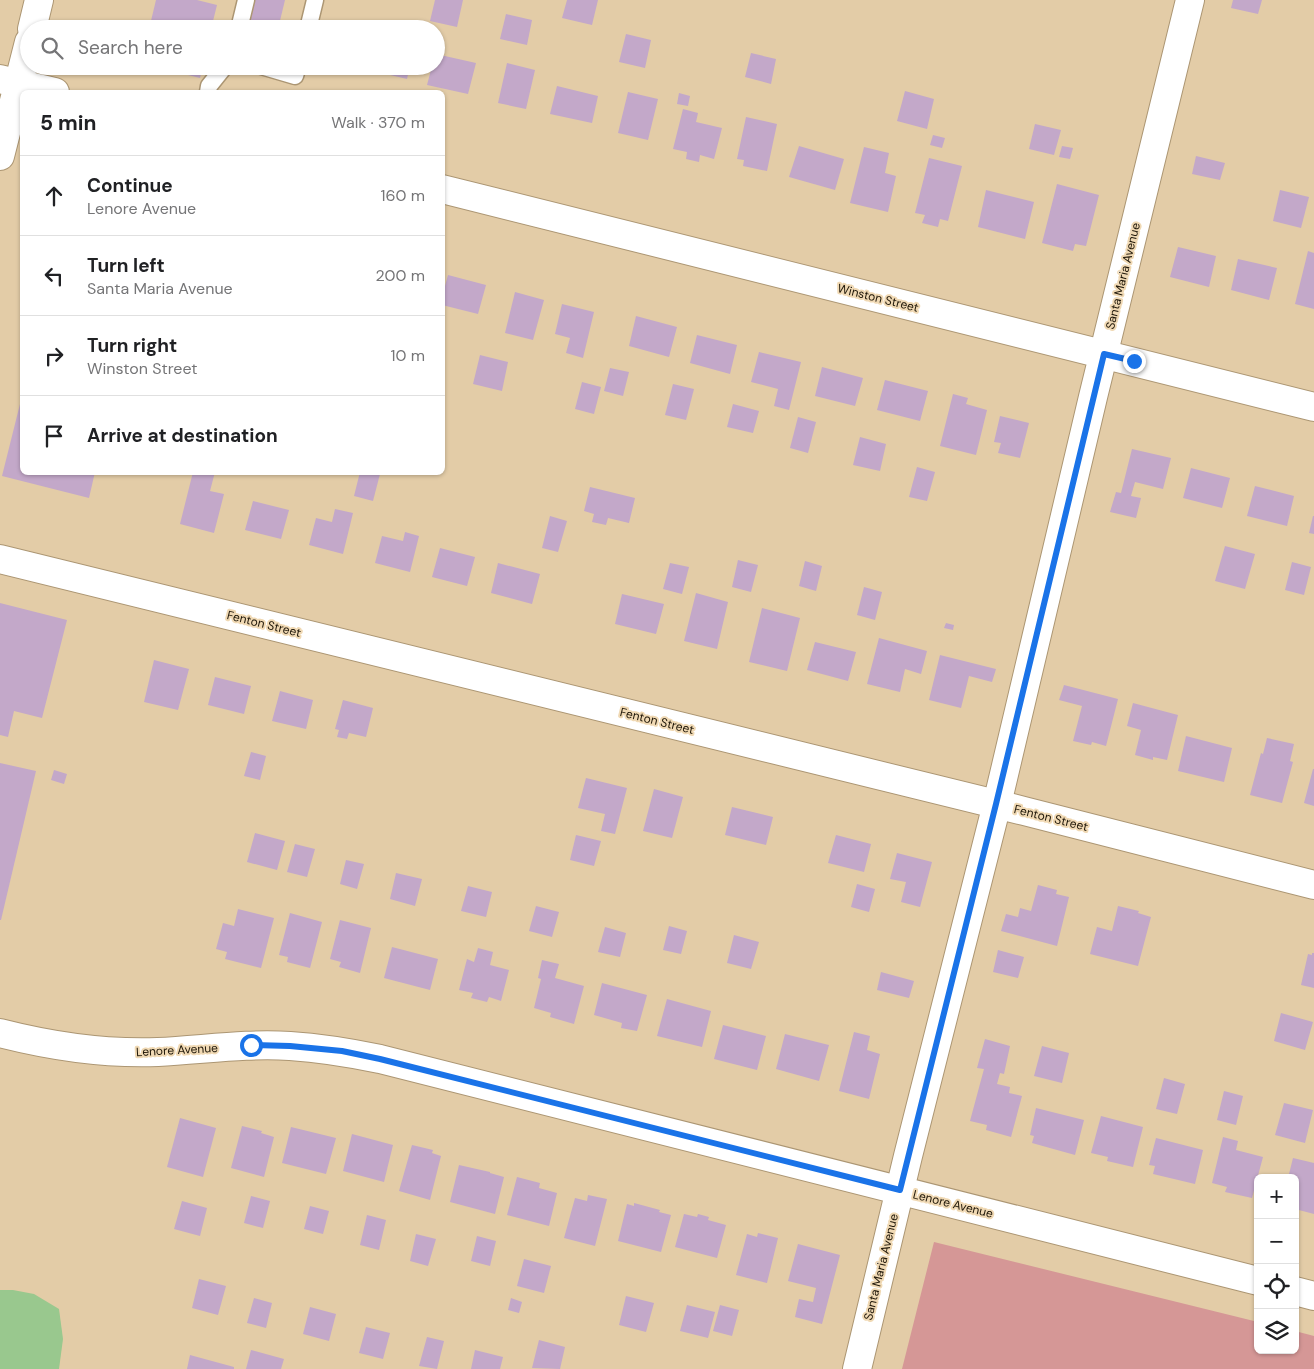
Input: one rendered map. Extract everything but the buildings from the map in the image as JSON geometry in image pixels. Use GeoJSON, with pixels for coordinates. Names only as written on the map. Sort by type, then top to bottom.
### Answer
{"type":"FeatureCollection","features":[{"type":"Feature","properties":{"kind":"street"},"geometry":{"type":"LineString","coordinates":[[34,20],[39,0]]}},
{"type":"Feature","properties":{"kind":"street","name":"Santa Maria Avenue"},"geometry":{"type":"LineString","coordinates":[[857,1369],[996,804],[1190,0]]}},
{"type":"Feature","properties":{"kind":"street"},"geometry":{"type":"LineString","coordinates":[[0,154],[9,81],[20,60]]}},
{"type":"Feature","properties":{"kind":"street"},"geometry":{"type":"LineString","coordinates":[[9,81],[47,90]]}},
{"type":"Feature","properties":{"kind":"street","name":"Winston Street"},"geometry":{"type":"LineString","coordinates":[[445,190],[1314,407]]}},
{"type":"Feature","properties":{"kind":"street","name":"Fenton Street"},"geometry":{"type":"LineString","coordinates":[[0,560],[996,804],[1314,885]]}},
{"type":"Feature","properties":{"kind":"street","name":"Lenore Avenue"},"geometry":{"type":"LineString","coordinates":[[0,1032],[74,1048],[122,1052],[158,1052],[251,1045],[290,1046],[342,1051],[1254,1280]]}},
{"type":"Feature","properties":{"kind":"street"},"geometry":{"type":"LineString","coordinates":[[1299,1292],[1314,1296]]}},
{"type":"Feature","properties":{"kind":"lane"},"geometry":{"type":"LineString","coordinates":[[241,20],[246,0]]}},
{"type":"Feature","properties":{"kind":"lane"},"geometry":{"type":"LineString","coordinates":[[310,20],[315,0]]}},
{"type":"Feature","properties":{"kind":"lane"},"geometry":{"type":"LineString","coordinates":[[208,90],[209,86],[218,75]]}},
{"type":"Feature","properties":{"kind":"shaded area"},"geometry":{"type":"Polygon","coordinates":[[[934,1242],[1254,1321],[1254,1354],[1299,1354],[1299,1332],[1314,1336],[1314,1369],[902,1369],[934,1242]]]}},
{"type":"Feature","properties":{"kind":"shaded area"},"geometry":{"type":"Polygon","coordinates":[[[0,1290],[13,1290],[34,1294],[59,1309],[63,1339],[59,1369],[0,1369],[0,1290]]]}},
{"type":"Feature","properties":{"kind":"route"},"geometry":{"type":"LineString","coordinates":[[251,1045],[290,1046],[342,1051],[380,1059],[900,1190],[996,804],[1104,354],[1134,361]]}}]}
